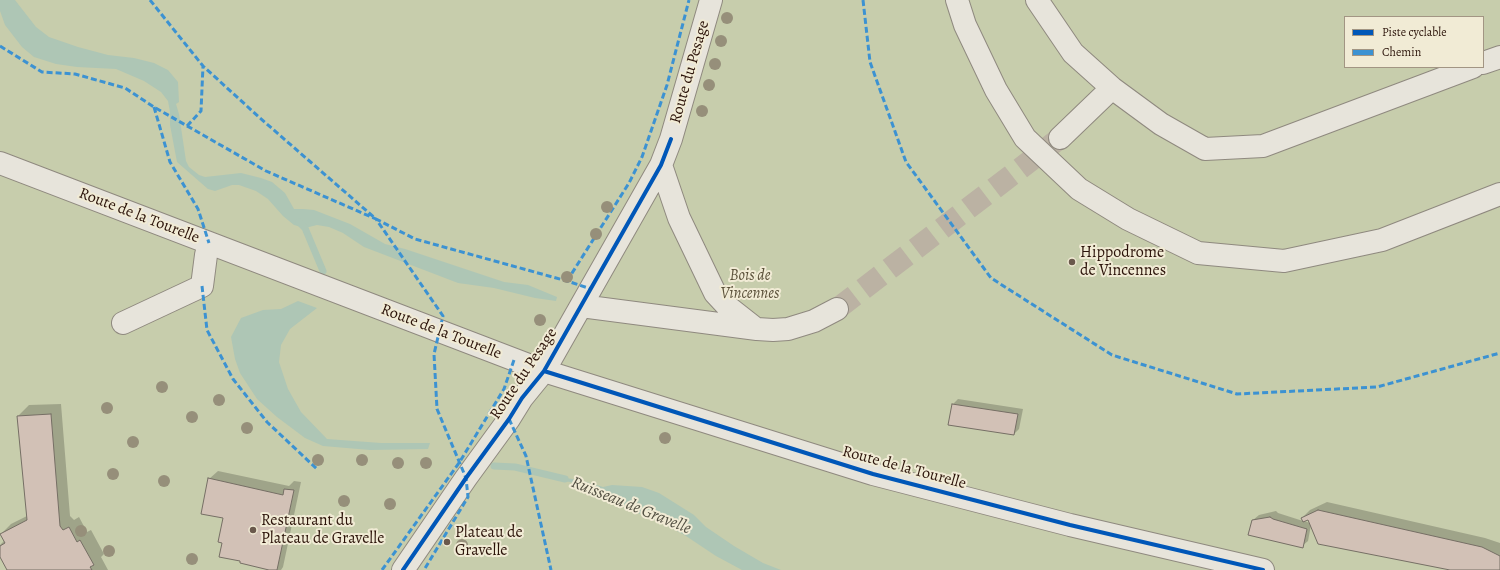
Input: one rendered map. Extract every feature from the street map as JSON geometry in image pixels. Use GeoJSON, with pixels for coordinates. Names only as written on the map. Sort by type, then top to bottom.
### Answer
{"type":"FeatureCollection","features":[{"type":"Feature","properties":{"kind":"street","name":"Route du Pesage"},"geometry":{"type":"LineString","coordinates":[[402,570],[509,419],[522,398],[544,371],[661,165],[712,0]]}},
{"type":"Feature","properties":{"kind":"street"},"geometry":{"type":"LineString","coordinates":[[957,0],[965,25],[996,90],[1025,138],[1079,189],[1128,220],[1198,253],[1284,261],[1382,240],[1500,194]]}},
{"type":"Feature","properties":{"kind":"street"},"geometry":{"type":"LineString","coordinates":[[1037,0],[1073,52],[1112,88],[1161,124],[1205,149],[1263,146],[1470,68]]}},
{"type":"Feature","properties":{"kind":"street"},"geometry":{"type":"LineString","coordinates":[[1484,63],[1500,57]]}},
{"type":"Feature","properties":{"kind":"street"},"geometry":{"type":"LineString","coordinates":[[1060,138],[1112,88]]}},
{"type":"Feature","properties":{"kind":"street","name":"Route de la Tourelle"},"geometry":{"type":"LineString","coordinates":[[0,163],[544,371],[873,474],[1070,525],[1263,570]]}},
{"type":"Feature","properties":{"kind":"street"},"geometry":{"type":"LineString","coordinates":[[661,165],[679,218],[715,293],[728,308],[757,330]]}},
{"type":"Feature","properties":{"kind":"street"},"geometry":{"type":"LineString","coordinates":[[123,323],[202,286],[209,244]]}},
{"type":"Feature","properties":{"kind":"street"},"geometry":{"type":"LineString","coordinates":[[581,306],[757,330],[788,329],[814,321],[837,309]]}},
{"type":"Feature","properties":{"kind":"green space","name":"Bois de Vincennes"},"geometry":{"type":"Polygon","coordinates":[[[0,0],[1500,0],[1500,570],[0,570],[0,0]]]}},
{"type":"Feature","properties":{"kind":"water"},"geometry":{"type":"Polygon","coordinates":[[[0,0],[15,0],[36,27],[49,37],[108,55],[134,58],[154,63],[168,70],[178,82],[179,102],[176,104],[179,114],[186,161],[189,167],[199,175],[205,177],[241,173],[261,178],[272,182],[285,193],[294,209],[314,210],[350,224],[385,244],[405,249],[504,282],[528,285],[557,297],[556,301],[535,298],[494,288],[458,283],[364,247],[343,233],[329,227],[317,225],[305,228],[294,225],[283,216],[268,199],[256,191],[239,185],[232,185],[215,191],[208,189],[177,162],[170,125],[168,101],[161,92],[144,81],[116,69],[77,67],[56,64],[34,57],[22,47],[5,25],[0,11],[0,0]]]}},
{"type":"Feature","properties":{"kind":"water"},"geometry":{"type":"Polygon","coordinates":[[[298,301],[317,308],[290,329],[281,345],[279,362],[288,389],[301,412],[327,439],[381,443],[430,443],[428,449],[370,450],[323,446],[305,438],[277,417],[257,399],[240,373],[235,359],[231,337],[241,318],[263,310],[281,309],[298,301]]]}},
{"type":"Feature","properties":{"kind":"water"},"geometry":{"type":"Polygon","coordinates":[[[558,477],[580,480],[603,487],[612,485],[642,487],[659,493],[694,515],[706,527],[734,546],[763,563],[781,570],[742,570],[660,522],[620,506],[603,494],[570,482],[557,480],[558,477]]]}},
{"type":"Feature","properties":{"kind":"building"},"geometry":{"type":"Polygon","coordinates":[[[952,404],[1018,414],[1014,435],[948,425],[952,404]]]}},
{"type":"Feature","properties":{"kind":"building"},"geometry":{"type":"Polygon","coordinates":[[[51,414],[60,526],[63,530],[69,527],[77,542],[80,540],[94,565],[90,567],[92,570],[7,570],[0,557],[0,546],[5,543],[0,534],[27,520],[17,416],[51,414]]]}},
{"type":"Feature","properties":{"kind":"building","name":"Restaurant du Plateau de Gravelle"},"geometry":{"type":"Polygon","coordinates":[[[208,478],[283,495],[284,489],[294,490],[277,570],[269,570],[240,563],[240,561],[219,557],[222,543],[218,542],[223,518],[201,514],[208,478]]]}},
{"type":"Feature","properties":{"kind":"building"},"geometry":{"type":"Polygon","coordinates":[[[1318,510],[1482,547],[1500,556],[1500,570],[1450,570],[1318,544],[1308,520],[1303,522],[1301,518],[1318,510]]]}},
{"type":"Feature","properties":{"kind":"building"},"geometry":{"type":"Polygon","coordinates":[[[1270,517],[1307,529],[1303,548],[1248,535],[1252,520],[1270,517]]]}},
{"type":"Feature","properties":{"kind":"waterway","name":"Ruisseau de Gravelle"},"geometry":{"type":"LineString","coordinates":[[299,222],[305,228],[323,271]]}},
{"type":"Feature","properties":{"kind":"waterway","name":"Ruisseau de Gravelle"},"geometry":{"type":"LineString","coordinates":[[494,466],[515,467],[565,479]]}},
{"type":"Feature","properties":{"kind":"tunnel"},"geometry":{"type":"LineString","coordinates":[[837,309],[1060,138]]}},
{"type":"Feature","properties":{"kind":"marked path"},"geometry":{"type":"LineString","coordinates":[[150,0],[203,66],[376,219],[415,239],[591,289]]}},
{"type":"Feature","properties":{"kind":"marked path"},"geometry":{"type":"LineString","coordinates":[[567,281],[629,183],[642,157],[667,85],[689,0]]}},
{"type":"Feature","properties":{"kind":"marked path"},"geometry":{"type":"LineString","coordinates":[[863,0],[870,62],[906,162],[991,278],[1112,355],[1237,394],[1377,387],[1500,353]]}},
{"type":"Feature","properties":{"kind":"marked path"},"geometry":{"type":"LineString","coordinates":[[0,46],[42,72],[75,74],[125,88],[154,107],[266,171],[376,219],[443,316],[434,354],[437,409],[466,478],[468,497],[424,570]]}},
{"type":"Feature","properties":{"kind":"marked path"},"geometry":{"type":"LineString","coordinates":[[187,126],[201,111],[203,66]]}},
{"type":"Feature","properties":{"kind":"marked path"},"geometry":{"type":"LineString","coordinates":[[154,107],[170,162],[198,209],[209,243]]}},
{"type":"Feature","properties":{"kind":"marked path"},"geometry":{"type":"LineString","coordinates":[[202,286],[207,330],[233,379],[267,422],[318,470]]}},
{"type":"Feature","properties":{"kind":"marked path"},"geometry":{"type":"LineString","coordinates":[[382,570],[459,463],[504,389],[514,360]]}},
{"type":"Feature","properties":{"kind":"marked path"},"geometry":{"type":"LineString","coordinates":[[509,419],[526,456],[551,570]]}},
{"type":"Feature","properties":{"kind":"cycle path"},"geometry":{"type":"LineString","coordinates":[[403,570],[466,478],[509,419],[522,398],[544,371],[661,165],[671,139]]}},
{"type":"Feature","properties":{"kind":"cycle path"},"geometry":{"type":"LineString","coordinates":[[544,371],[873,474],[1070,525],[1263,570]]}},
{"type":"Feature","properties":{"kind":"place","name":"Hippodrome de Vincennes"},"geometry":{"type":"Point","coordinates":[1072,262]}},
{"type":"Feature","properties":{"kind":"place","name":"Restaurant du Plateau de Gravelle"},"geometry":{"type":"Point","coordinates":[253,530]}},
{"type":"Feature","properties":{"kind":"place","name":"Plateau de Gravelle"},"geometry":{"type":"Point","coordinates":[447,542]}}]}
